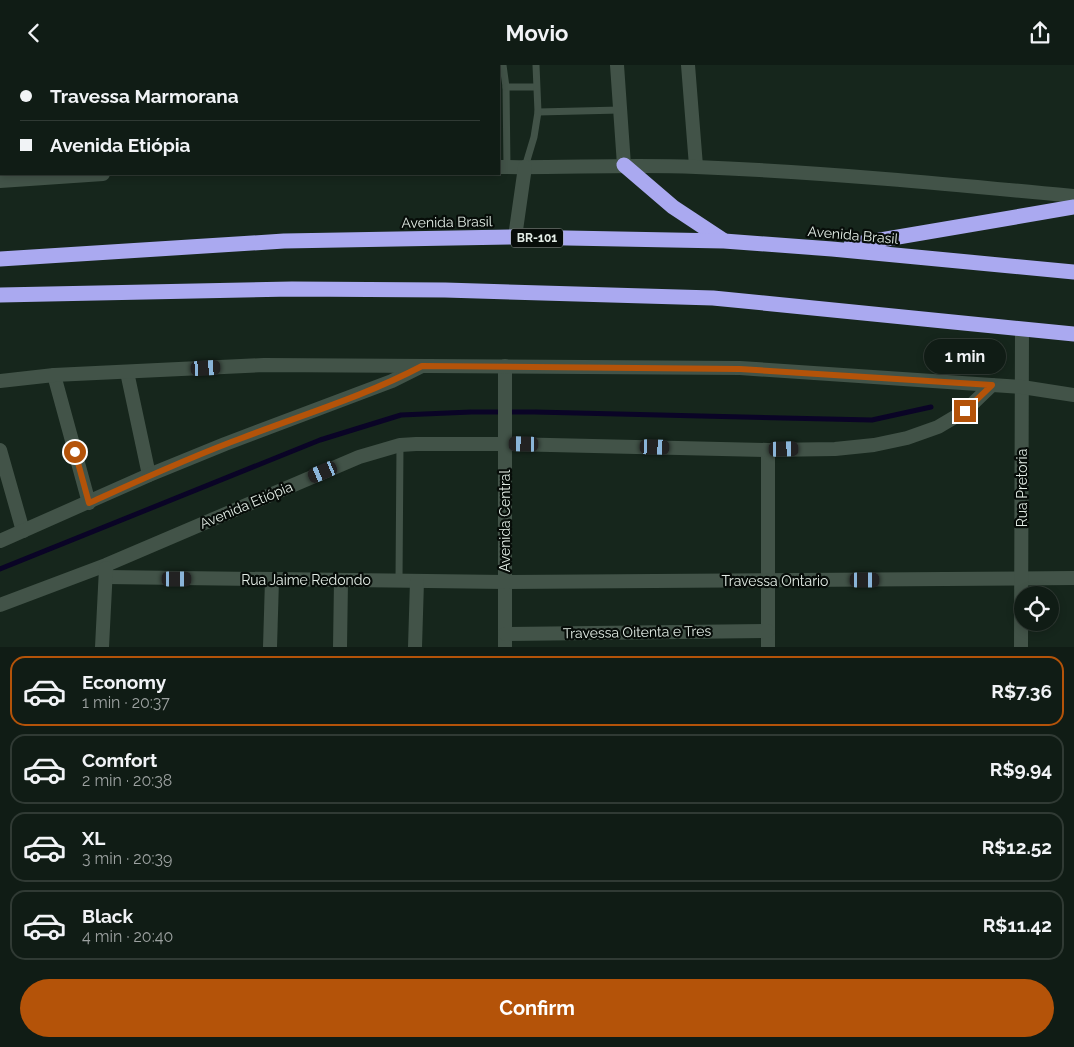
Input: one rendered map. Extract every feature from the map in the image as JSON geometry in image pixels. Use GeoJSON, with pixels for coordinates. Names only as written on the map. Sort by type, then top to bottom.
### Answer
{"type":"FeatureCollection","features":[{"type":"Feature","properties":{"kind":"highway"},"geometry":{"type":"LineString","coordinates":[[624,165],[672,207],[724,241]]}},
{"type":"Feature","properties":{"kind":"highway"},"geometry":{"type":"LineString","coordinates":[[832,249],[1074,207]]}},
{"type":"Feature","properties":{"kind":"highway","name":"Avenida Brasil"},"geometry":{"type":"LineString","coordinates":[[0,259],[284,241],[515,237],[724,241],[832,249],[1074,272]]}},
{"type":"Feature","properties":{"kind":"highway"},"geometry":{"type":"LineString","coordinates":[[0,295],[292,289],[445,290],[712,298],[1074,334]]}},
{"type":"Feature","properties":{"kind":"street"},"geometry":{"type":"LineString","coordinates":[[617,65],[624,165]]}},
{"type":"Feature","properties":{"kind":"street"},"geometry":{"type":"LineString","coordinates":[[688,65],[696,167]]}},
{"type":"Feature","properties":{"kind":"street"},"geometry":{"type":"LineString","coordinates":[[503,167],[624,165],[696,167],[845,175],[1074,196]]}},
{"type":"Feature","properties":{"kind":"street"},"geometry":{"type":"LineString","coordinates":[[515,237],[525,167]]}},
{"type":"Feature","properties":{"kind":"street"},"geometry":{"type":"LineString","coordinates":[[0,181],[88,175]]}},
{"type":"Feature","properties":{"kind":"street","name":"Rua Pretoria"},"geometry":{"type":"LineString","coordinates":[[1022,329],[1022,647]]}},
{"type":"Feature","properties":{"kind":"street"},"geometry":{"type":"LineString","coordinates":[[0,381],[54,375],[264,365],[740,369],[1022,387],[1074,395]]}},
{"type":"Feature","properties":{"kind":"street"},"geometry":{"type":"LineString","coordinates":[[0,541],[149,475],[392,381],[422,366]]}},
{"type":"Feature","properties":{"kind":"street","name":"Avenida Central"},"geometry":{"type":"LineString","coordinates":[[505,366],[505,640]]}},
{"type":"Feature","properties":{"kind":"street"},"geometry":{"type":"LineString","coordinates":[[127,372],[149,475]]}},
{"type":"Feature","properties":{"kind":"street"},"geometry":{"type":"LineString","coordinates":[[54,375],[89,503]]}},
{"type":"Feature","properties":{"kind":"street","name":"Avenida Etiópia"},"geometry":{"type":"LineString","coordinates":[[0,605],[106,571],[359,457],[400,445],[505,444],[768,450],[834,449],[874,445],[907,438],[938,427],[965,411],[992,385]]}},
{"type":"Feature","properties":{"kind":"street"},"geometry":{"type":"LineString","coordinates":[[0,450],[23,531]]}},
{"type":"Feature","properties":{"kind":"street"},"geometry":{"type":"LineString","coordinates":[[768,450],[768,647]]}},
{"type":"Feature","properties":{"kind":"street"},"geometry":{"type":"LineString","coordinates":[[102,647],[106,571]]}},
{"type":"Feature","properties":{"kind":"street","name":"Rua Jaime Redondo"},"geometry":{"type":"LineString","coordinates":[[106,571],[272,580],[505,582]]}},
{"type":"Feature","properties":{"kind":"street","name":"Travessa Ontario"},"geometry":{"type":"LineString","coordinates":[[505,582],[1074,578]]}},
{"type":"Feature","properties":{"kind":"street"},"geometry":{"type":"LineString","coordinates":[[270,647],[272,580]]}},
{"type":"Feature","properties":{"kind":"street"},"geometry":{"type":"LineString","coordinates":[[340,647],[341,581]]}},
{"type":"Feature","properties":{"kind":"street"},"geometry":{"type":"LineString","coordinates":[[415,647],[416,581]]}},
{"type":"Feature","properties":{"kind":"street","name":"Travessa Oitenta e Tres"},"geometry":{"type":"LineString","coordinates":[[505,640],[768,631]]}},
{"type":"Feature","properties":{"kind":"lane"},"geometry":{"type":"LineString","coordinates":[[503,65],[506,87],[503,167]]}},
{"type":"Feature","properties":{"kind":"lane"},"geometry":{"type":"LineString","coordinates":[[525,167],[534,137],[538,112],[536,65]]}},
{"type":"Feature","properties":{"kind":"lane"},"geometry":{"type":"LineString","coordinates":[[506,87],[536,87]]}},
{"type":"Feature","properties":{"kind":"lane"},"geometry":{"type":"LineString","coordinates":[[538,112],[620,110]]}},
{"type":"Feature","properties":{"kind":"lane"},"geometry":{"type":"LineString","coordinates":[[399,581],[400,445]]}},
{"type":"Feature","properties":{"kind":"waterway"},"geometry":{"type":"LineString","coordinates":[[0,569],[320,440],[401,415],[535,412],[872,420],[931,407]]}},
{"type":"Feature","properties":{"kind":"route"},"geometry":{"type":"LineString","coordinates":[[75,452],[89,503],[149,475],[392,381],[422,366],[740,369],[992,385],[965,411]]}}]}
